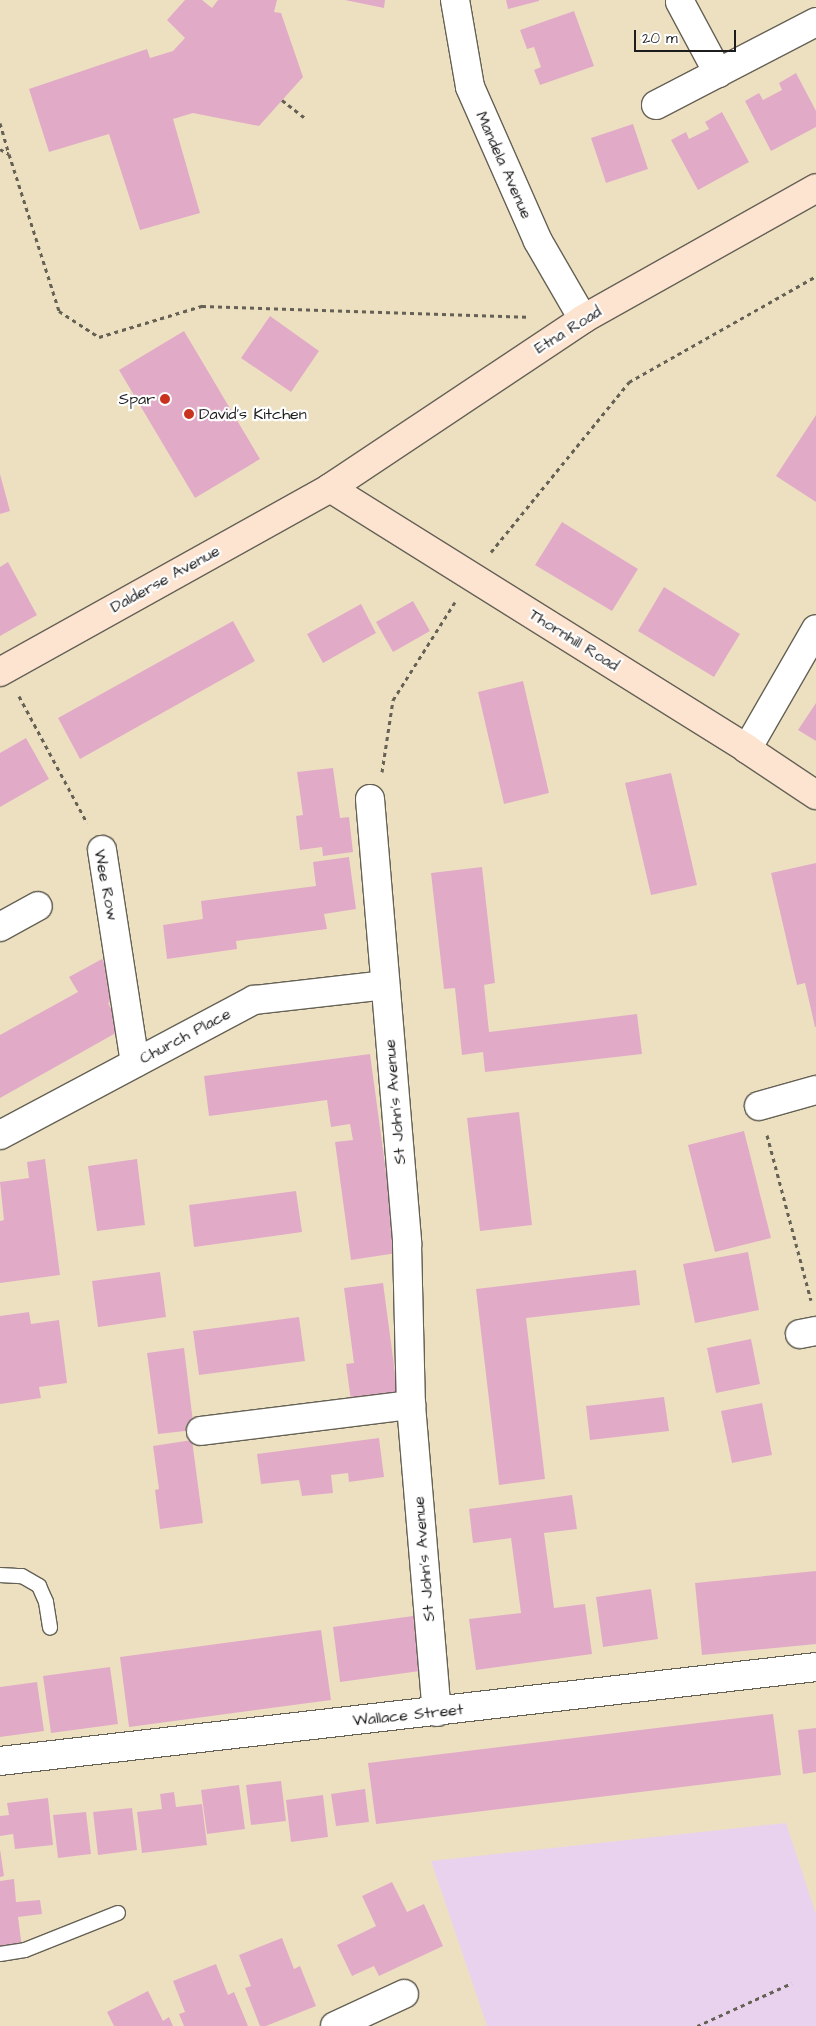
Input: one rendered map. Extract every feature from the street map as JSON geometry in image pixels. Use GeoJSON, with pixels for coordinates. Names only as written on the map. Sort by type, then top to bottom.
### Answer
{"type":"FeatureCollection","features":[{"type":"Feature","properties":{"kind":"street","name":"Mandela Avenue"},"geometry":{"type":"LineString","coordinates":[[455,0],[470,87],[538,241],[583,319]]}},
{"type":"Feature","properties":{"kind":"street"},"geometry":{"type":"LineString","coordinates":[[680,2],[718,74]]}},
{"type":"Feature","properties":{"kind":"street"},"geometry":{"type":"LineString","coordinates":[[656,105],[816,22]]}},
{"type":"Feature","properties":{"kind":"street","name":"Etna Road"},"geometry":{"type":"LineString","coordinates":[[330,488],[583,319],[816,188]]}},
{"type":"Feature","properties":{"kind":"street","name":"Thornhill Road"},"geometry":{"type":"LineString","coordinates":[[330,488],[472,575],[747,749],[816,795]]}},
{"type":"Feature","properties":{"kind":"street","name":"Dalderse Avenue"},"geometry":{"type":"LineString","coordinates":[[2,670],[330,488]]}},
{"type":"Feature","properties":{"kind":"street"},"geometry":{"type":"LineString","coordinates":[[747,749],[816,630]]}},
{"type":"Feature","properties":{"kind":"street","name":"St John's Avenue"},"geometry":{"type":"LineString","coordinates":[[370,799],[407,1244],[411,1405],[437,1712]]}},
{"type":"Feature","properties":{"kind":"street","name":"Wee Row"},"geometry":{"type":"LineString","coordinates":[[102,850],[135,1062]]}},
{"type":"Feature","properties":{"kind":"street"},"geometry":{"type":"LineString","coordinates":[[0,927],[38,906]]}},
{"type":"Feature","properties":{"kind":"street","name":"Church Place"},"geometry":{"type":"LineString","coordinates":[[0,1135],[254,1000],[385,985]]}},
{"type":"Feature","properties":{"kind":"street"},"geometry":{"type":"LineString","coordinates":[[759,1106],[816,1090]]}},
{"type":"Feature","properties":{"kind":"street"},"geometry":{"type":"LineString","coordinates":[[201,1431],[411,1405]]}},
{"type":"Feature","properties":{"kind":"street","name":"Wallace Street"},"geometry":{"type":"LineString","coordinates":[[0,1761],[816,1667]]}},
{"type":"Feature","properties":{"kind":"street"},"geometry":{"type":"LineString","coordinates":[[335,2026],[404,1994]]}},
{"type":"Feature","properties":{"kind":"lane"},"geometry":{"type":"LineString","coordinates":[[0,1575],[22,1576],[39,1586],[46,1602],[50,1628]]}},
{"type":"Feature","properties":{"kind":"lane"},"geometry":{"type":"LineString","coordinates":[[0,1954],[25,1950],[118,1913]]}},
{"type":"Feature","properties":{"kind":"path"},"geometry":{"type":"LineString","coordinates":[[282,100],[304,117]]}},
{"type":"Feature","properties":{"kind":"path"},"geometry":{"type":"LineString","coordinates":[[0,123],[59,311],[99,337],[202,306],[534,318]]}},
{"type":"Feature","properties":{"kind":"path"},"geometry":{"type":"LineString","coordinates":[[0,149],[9,154]]}},
{"type":"Feature","properties":{"kind":"path"},"geometry":{"type":"LineString","coordinates":[[370,799],[369,778],[382,772],[393,700],[472,575],[629,382],[816,276]]}},
{"type":"Feature","properties":{"kind":"path","name":"Wee Row"},"geometry":{"type":"LineString","coordinates":[[2,670],[102,850]]}},
{"type":"Feature","properties":{"kind":"path"},"geometry":{"type":"LineString","coordinates":[[759,1106],[810,1324]]}},
{"type":"Feature","properties":{"kind":"path"},"geometry":{"type":"LineString","coordinates":[[696,2026],[792,1982]]}},
{"type":"Feature","properties":{"kind":"shaded area"},"geometry":{"type":"Polygon","coordinates":[[[786,1823],[816,1914],[816,2026],[487,2026],[431,1861],[786,1823]]]}},
{"type":"Feature","properties":{"kind":"building"},"geometry":{"type":"Polygon","coordinates":[[[185,0],[202,0],[212,8],[218,0],[277,0],[274,12],[281,13],[303,77],[259,126],[193,113],[173,119],[200,213],[140,230],[109,134],[49,152],[29,89],[147,49],[150,58],[173,51],[185,38],[167,20],[185,0]]]}},
{"type":"Feature","properties":{"kind":"building"},"geometry":{"type":"Polygon","coordinates":[[[345,0],[385,0],[384,8],[345,0]]]}},
{"type":"Feature","properties":{"kind":"building"},"geometry":{"type":"Polygon","coordinates":[[[506,0],[539,0],[539,1],[508,9],[506,0]]]}},
{"type":"Feature","properties":{"kind":"building"},"geometry":{"type":"Polygon","coordinates":[[[574,11],[594,66],[540,85],[534,70],[541,67],[534,47],[527,49],[520,30],[574,11]]]}},
{"type":"Feature","properties":{"kind":"building"},"geometry":{"type":"Polygon","coordinates":[[[796,73],[816,111],[816,127],[771,151],[745,101],[759,93],[763,100],[782,90],[779,83],[796,73]]]}},
{"type":"Feature","properties":{"kind":"building"},"geometry":{"type":"Polygon","coordinates":[[[722,112],[749,162],[698,190],[671,140],[686,132],[689,139],[709,129],[705,122],[722,112]]]}},
{"type":"Feature","properties":{"kind":"building"},"geometry":{"type":"Polygon","coordinates":[[[633,124],[648,169],[606,183],[591,138],[633,124]]]}},
{"type":"Feature","properties":{"kind":"building"},"geometry":{"type":"Polygon","coordinates":[[[270,316],[319,351],[291,392],[241,358],[270,316]]]}},
{"type":"Feature","properties":{"kind":"building","name":"David's Kitchen"},"geometry":{"type":"Polygon","coordinates":[[[184,331],[260,459],[195,498],[119,370],[184,331]]]}},
{"type":"Feature","properties":{"kind":"building"},"geometry":{"type":"Polygon","coordinates":[[[816,415],[816,502],[776,476],[816,415]]]}},
{"type":"Feature","properties":{"kind":"building"},"geometry":{"type":"Polygon","coordinates":[[[0,474],[10,511],[0,514],[0,474]]]}},
{"type":"Feature","properties":{"kind":"building"},"geometry":{"type":"Polygon","coordinates":[[[562,522],[638,569],[612,611],[535,565],[562,522]]]}},
{"type":"Feature","properties":{"kind":"building"},"geometry":{"type":"Polygon","coordinates":[[[8,562],[37,615],[0,636],[0,567],[8,562]]]}},
{"type":"Feature","properties":{"kind":"building"},"geometry":{"type":"Polygon","coordinates":[[[664,587],[740,634],[714,677],[638,631],[664,587]]]}},
{"type":"Feature","properties":{"kind":"building"},"geometry":{"type":"Polygon","coordinates":[[[413,601],[430,631],[393,652],[376,622],[413,601]]]}},
{"type":"Feature","properties":{"kind":"building"},"geometry":{"type":"Polygon","coordinates":[[[361,604],[376,633],[323,663],[307,634],[361,604]]]}},
{"type":"Feature","properties":{"kind":"building"},"geometry":{"type":"Polygon","coordinates":[[[233,621],[255,661],[80,759],[58,718],[233,621]]]}},
{"type":"Feature","properties":{"kind":"building"},"geometry":{"type":"Polygon","coordinates":[[[523,681],[549,793],[504,804],[478,692],[523,681]]]}},
{"type":"Feature","properties":{"kind":"building"},"geometry":{"type":"Polygon","coordinates":[[[816,703],[816,741],[798,730],[816,703]]]}},
{"type":"Feature","properties":{"kind":"building"},"geometry":{"type":"Polygon","coordinates":[[[26,738],[49,779],[0,807],[0,753],[26,738]]]}},
{"type":"Feature","properties":{"kind":"building"},"geometry":{"type":"Polygon","coordinates":[[[333,768],[340,818],[349,817],[353,852],[323,856],[322,847],[300,850],[296,816],[303,815],[297,772],[333,768]]]}},
{"type":"Feature","properties":{"kind":"building"},"geometry":{"type":"Polygon","coordinates":[[[671,773],[697,885],[651,895],[625,783],[671,773]]]}},
{"type":"Feature","properties":{"kind":"building"},"geometry":{"type":"Polygon","coordinates":[[[349,857],[356,909],[324,914],[327,929],[236,941],[237,949],[167,959],[163,925],[203,919],[201,901],[316,886],[313,862],[349,857]]]}},
{"type":"Feature","properties":{"kind":"building"},"geometry":{"type":"Polygon","coordinates":[[[816,863],[815,1027],[805,983],[797,985],[771,873],[816,863]]]}},
{"type":"Feature","properties":{"kind":"building"},"geometry":{"type":"Polygon","coordinates":[[[482,867],[495,983],[484,985],[489,1032],[637,1014],[642,1054],[485,1072],[483,1052],[462,1055],[455,988],[444,989],[431,873],[482,867]]]}},
{"type":"Feature","properties":{"kind":"building"},"geometry":{"type":"Polygon","coordinates":[[[102,959],[123,995],[108,1003],[123,1029],[0,1098],[0,1035],[78,992],[69,977],[102,959]]]}},
{"type":"Feature","properties":{"kind":"building"},"geometry":{"type":"Polygon","coordinates":[[[370,1054],[397,1253],[351,1260],[335,1142],[353,1140],[350,1124],[331,1127],[327,1100],[209,1116],[204,1076],[370,1054]]]}},
{"type":"Feature","properties":{"kind":"building"},"geometry":{"type":"Polygon","coordinates":[[[519,1112],[532,1225],[480,1231],[467,1118],[519,1112]]]}},
{"type":"Feature","properties":{"kind":"building"},"geometry":{"type":"Polygon","coordinates":[[[744,1131],[771,1238],[715,1252],[688,1145],[744,1131]]]}},
{"type":"Feature","properties":{"kind":"building"},"geometry":{"type":"Polygon","coordinates":[[[45,1159],[60,1275],[0,1283],[0,1221],[4,1220],[0,1182],[29,1178],[27,1162],[45,1159]]]}},
{"type":"Feature","properties":{"kind":"building"},"geometry":{"type":"Polygon","coordinates":[[[137,1159],[145,1225],[97,1231],[88,1166],[137,1159]]]}},
{"type":"Feature","properties":{"kind":"building"},"geometry":{"type":"Polygon","coordinates":[[[296,1191],[302,1232],[194,1247],[189,1205],[296,1191]]]}},
{"type":"Feature","properties":{"kind":"building"},"geometry":{"type":"Polygon","coordinates":[[[748,1252],[759,1310],[695,1323],[683,1264],[748,1252]]]}},
{"type":"Feature","properties":{"kind":"building"},"geometry":{"type":"Polygon","coordinates":[[[636,1270],[640,1305],[526,1318],[545,1479],[499,1485],[476,1289],[636,1270]]]}},
{"type":"Feature","properties":{"kind":"building"},"geometry":{"type":"Polygon","coordinates":[[[160,1272],[166,1317],[98,1327],[92,1281],[160,1272]]]}},
{"type":"Feature","properties":{"kind":"building"},"geometry":{"type":"Polygon","coordinates":[[[383,1283],[398,1395],[351,1401],[346,1364],[354,1363],[344,1288],[383,1283]]]}},
{"type":"Feature","properties":{"kind":"building"},"geometry":{"type":"Polygon","coordinates":[[[29,1312],[31,1324],[59,1320],[67,1383],[39,1387],[41,1398],[0,1404],[0,1316],[29,1312]]]}},
{"type":"Feature","properties":{"kind":"building"},"geometry":{"type":"Polygon","coordinates":[[[299,1317],[305,1361],[199,1375],[193,1331],[299,1317]]]}},
{"type":"Feature","properties":{"kind":"building"},"geometry":{"type":"Polygon","coordinates":[[[751,1339],[760,1384],[716,1393],[707,1348],[751,1339]]]}},
{"type":"Feature","properties":{"kind":"building"},"geometry":{"type":"Polygon","coordinates":[[[184,1348],[194,1430],[158,1434],[147,1353],[184,1348]]]}},
{"type":"Feature","properties":{"kind":"building"},"geometry":{"type":"Polygon","coordinates":[[[664,1397],[669,1431],[590,1440],[586,1406],[664,1397]]]}},
{"type":"Feature","properties":{"kind":"building"},"geometry":{"type":"Polygon","coordinates":[[[762,1403],[772,1455],[732,1463],[721,1411],[762,1403]]]}},
{"type":"Feature","properties":{"kind":"building"},"geometry":{"type":"Polygon","coordinates":[[[379,1438],[384,1477],[349,1482],[348,1473],[331,1475],[333,1493],[302,1496],[299,1480],[261,1484],[257,1454],[379,1438]]]}},
{"type":"Feature","properties":{"kind":"building"},"geometry":{"type":"Polygon","coordinates":[[[192,1440],[203,1523],[160,1529],[155,1490],[159,1489],[153,1446],[192,1440]]]}},
{"type":"Feature","properties":{"kind":"building"},"geometry":{"type":"Polygon","coordinates":[[[572,1495],[577,1529],[544,1533],[554,1608],[585,1604],[592,1654],[476,1670],[469,1619],[521,1613],[511,1538],[473,1543],[469,1509],[572,1495]]]}},
{"type":"Feature","properties":{"kind":"building"},"geometry":{"type":"Polygon","coordinates":[[[816,1571],[816,1644],[702,1655],[695,1583],[816,1571]]]}},
{"type":"Feature","properties":{"kind":"building"},"geometry":{"type":"Polygon","coordinates":[[[651,1589],[658,1639],[603,1647],[596,1597],[651,1589]]]}},
{"type":"Feature","properties":{"kind":"building"},"geometry":{"type":"Polygon","coordinates":[[[420,1615],[427,1670],[340,1682],[333,1627],[420,1615]]]}},
{"type":"Feature","properties":{"kind":"building"},"geometry":{"type":"Polygon","coordinates":[[[321,1630],[331,1700],[129,1727],[120,1657],[321,1630]]]}},
{"type":"Feature","properties":{"kind":"building"},"geometry":{"type":"Polygon","coordinates":[[[110,1667],[118,1724],[51,1733],[43,1676],[110,1667]]]}},
{"type":"Feature","properties":{"kind":"building"},"geometry":{"type":"Polygon","coordinates":[[[37,1682],[44,1731],[0,1737],[0,1687],[37,1682]]]}},
{"type":"Feature","properties":{"kind":"building"},"geometry":{"type":"Polygon","coordinates":[[[773,1714],[781,1775],[376,1824],[368,1763],[773,1714]]]}},
{"type":"Feature","properties":{"kind":"building"},"geometry":{"type":"Polygon","coordinates":[[[816,1728],[816,1772],[803,1774],[798,1730],[816,1728]]]}},
{"type":"Feature","properties":{"kind":"building"},"geometry":{"type":"Polygon","coordinates":[[[281,1781],[286,1821],[251,1825],[246,1785],[281,1781]]]}},
{"type":"Feature","properties":{"kind":"building"},"geometry":{"type":"Polygon","coordinates":[[[239,1785],[245,1829],[207,1834],[201,1790],[239,1785]]]}},
{"type":"Feature","properties":{"kind":"building"},"geometry":{"type":"Polygon","coordinates":[[[365,1789],[369,1822],[336,1826],[331,1794],[365,1789]]]}},
{"type":"Feature","properties":{"kind":"building"},"geometry":{"type":"Polygon","coordinates":[[[174,1792],[176,1807],[202,1804],[207,1845],[142,1853],[137,1812],[162,1809],[160,1794],[174,1792]]]}},
{"type":"Feature","properties":{"kind":"building"},"geometry":{"type":"Polygon","coordinates":[[[323,1795],[328,1837],[291,1842],[286,1800],[323,1795]]]}},
{"type":"Feature","properties":{"kind":"building"},"geometry":{"type":"Polygon","coordinates":[[[48,1798],[53,1845],[15,1849],[13,1834],[0,1836],[0,1816],[9,1815],[7,1803],[48,1798]]]}},
{"type":"Feature","properties":{"kind":"building"},"geometry":{"type":"Polygon","coordinates":[[[132,1808],[137,1850],[98,1855],[93,1812],[132,1808]]]}},
{"type":"Feature","properties":{"kind":"building"},"geometry":{"type":"Polygon","coordinates":[[[86,1812],[91,1854],[58,1858],[53,1815],[86,1812]]]}},
{"type":"Feature","properties":{"kind":"building"},"geometry":{"type":"Polygon","coordinates":[[[0,1849],[4,1876],[0,1877],[0,1849]]]}},
{"type":"Feature","properties":{"kind":"building"},"geometry":{"type":"Polygon","coordinates":[[[14,1879],[16,1902],[40,1900],[42,1914],[18,1917],[22,1948],[0,1950],[0,1881],[14,1879]]]}},
{"type":"Feature","properties":{"kind":"building"},"geometry":{"type":"Polygon","coordinates":[[[392,1882],[407,1912],[424,1904],[443,1946],[379,1976],[374,1966],[352,1976],[337,1945],[376,1926],[362,1896],[392,1882]]]}},
{"type":"Feature","properties":{"kind":"building"},"geometry":{"type":"Polygon","coordinates":[[[282,1938],[294,1969],[300,1966],[316,2006],[266,2026],[260,2026],[245,1988],[251,1986],[239,1955],[282,1938]]]}},
{"type":"Feature","properties":{"kind":"building"},"geometry":{"type":"Polygon","coordinates":[[[216,1964],[228,1995],[234,1992],[248,2026],[184,2026],[179,2014],[185,2012],[173,1981],[216,1964]]]}},
{"type":"Feature","properties":{"kind":"building"},"geometry":{"type":"Polygon","coordinates":[[[148,1991],[163,2021],[169,2017],[173,2026],[114,2026],[107,2012],[148,1991]]]}},
{"type":"Feature","properties":{"kind":"place","name":"Spar"},"geometry":{"type":"Point","coordinates":[165,399]}},
{"type":"Feature","properties":{"kind":"place","name":"David's Kitchen"},"geometry":{"type":"Point","coordinates":[189,414]}}]}
